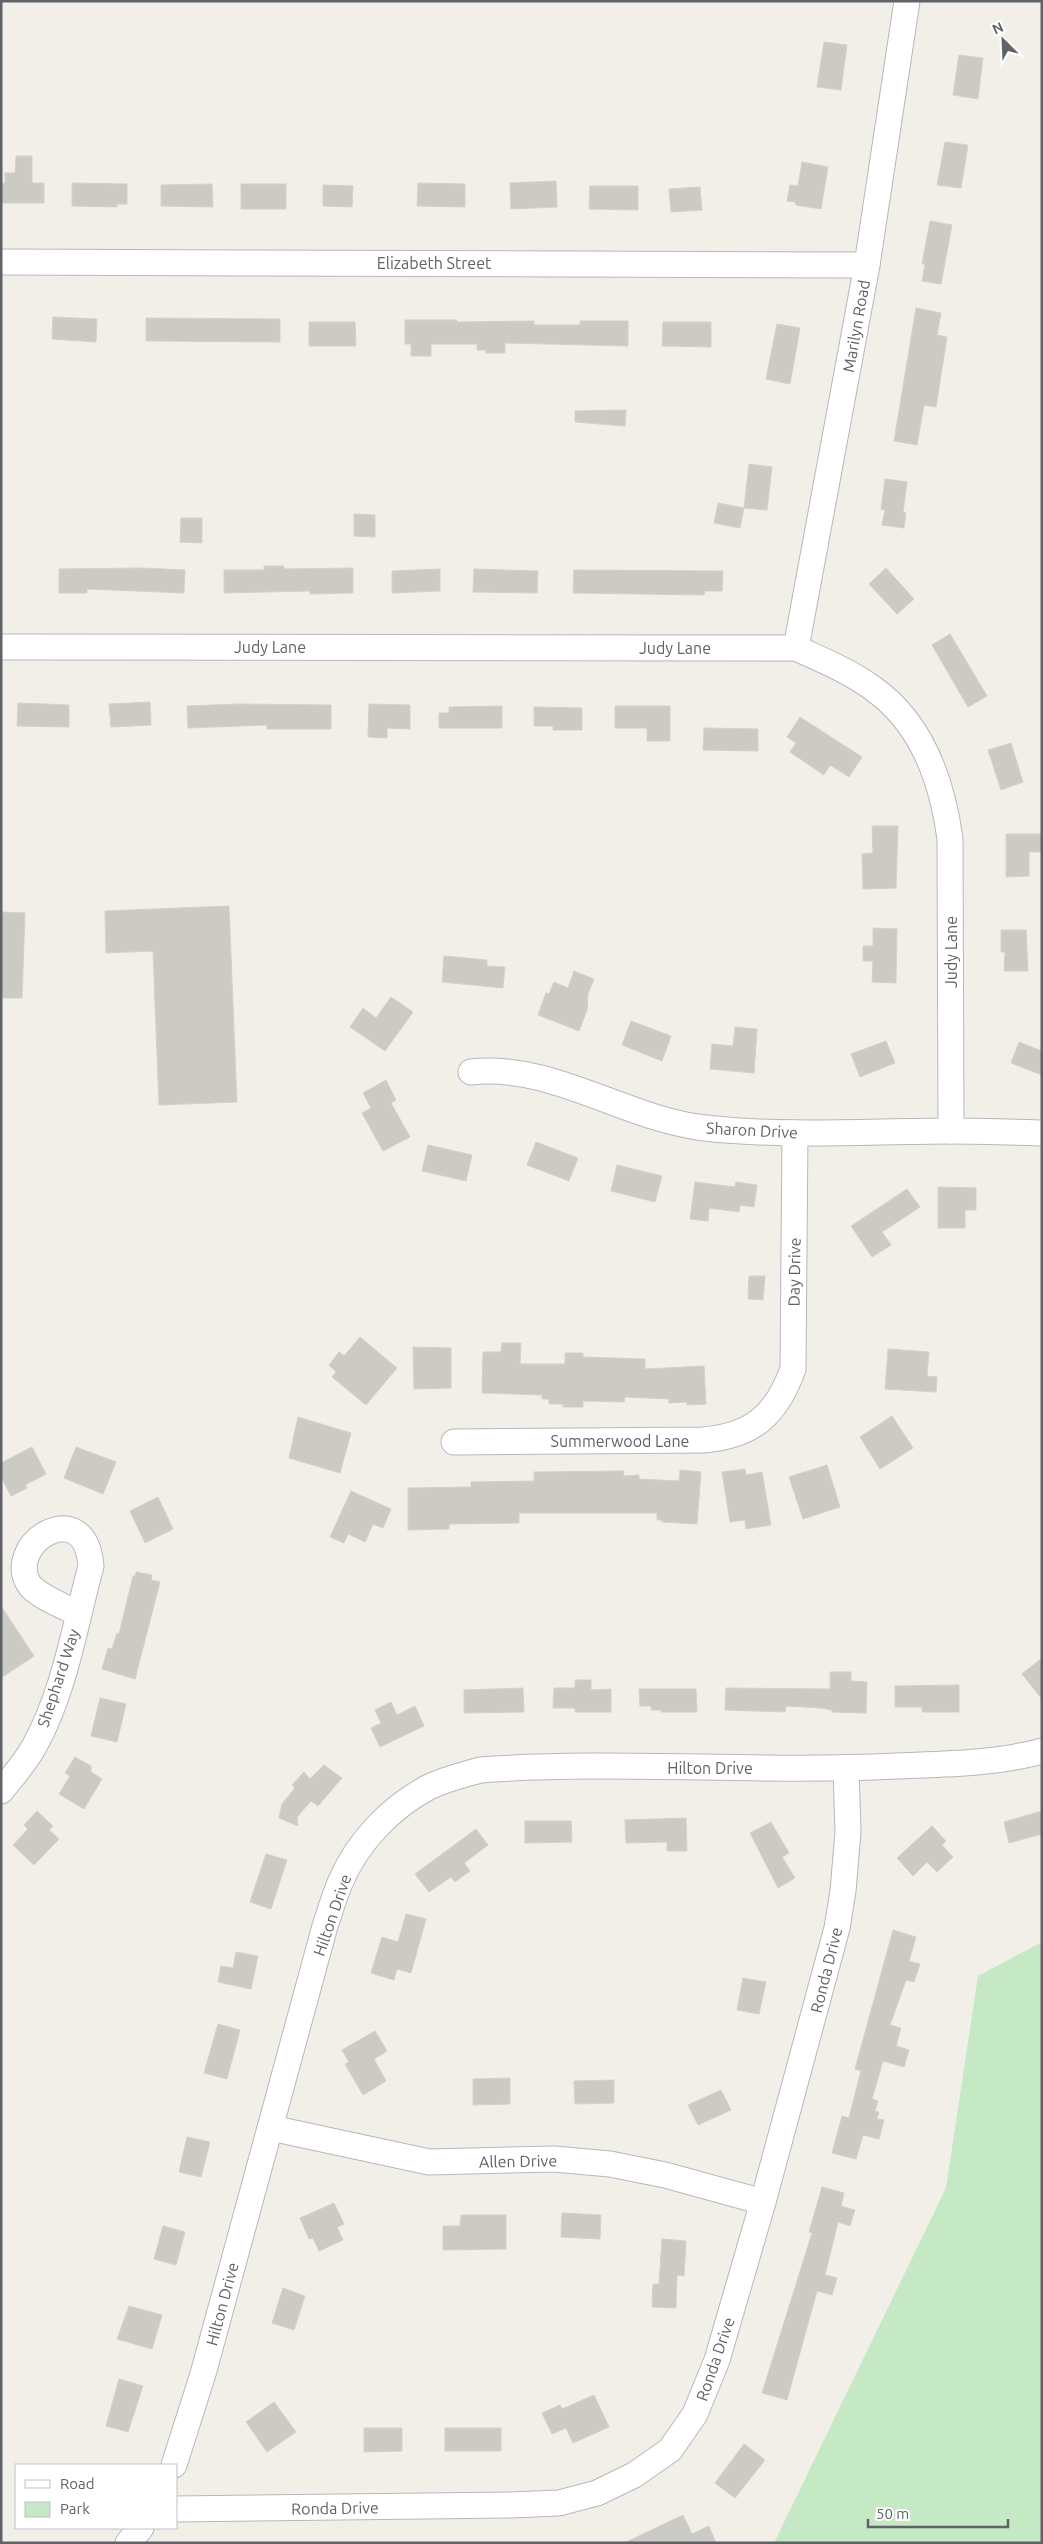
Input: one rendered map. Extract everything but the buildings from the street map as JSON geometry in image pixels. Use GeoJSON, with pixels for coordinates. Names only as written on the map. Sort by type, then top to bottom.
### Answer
{"type":"FeatureCollection","features":[{"type":"Feature","properties":{"kind":"street","name":"Marilyn Road"},"geometry":{"type":"LineString","coordinates":[[796,648],[867,265],[907,1]]}},
{"type":"Feature","properties":{"kind":"street","name":"Elizabeth Street"},"geometry":{"type":"LineString","coordinates":[[1,262],[867,265]]}},
{"type":"Feature","properties":{"kind":"street","name":"Judy Lane"},"geometry":{"type":"LineString","coordinates":[[1,647],[796,648],[871,687],[898,710],[920,742],[937,775],[945,802],[950,838],[951,1131]]}},
{"type":"Feature","properties":{"kind":"street","name":"Sharon Drive"},"geometry":{"type":"LineString","coordinates":[[471,1072],[496,1069],[526,1073],[671,1122],[704,1128],[795,1133],[951,1131],[1042,1133]]}},
{"type":"Feature","properties":{"kind":"street","name":"Day Drive"},"geometry":{"type":"LineString","coordinates":[[774,1407],[784,1392],[793,1369],[795,1133]]}},
{"type":"Feature","properties":{"kind":"street","name":"Summerwood Lane"},"geometry":{"type":"LineString","coordinates":[[454,1442],[703,1440],[726,1438],[745,1432],[774,1407]]}},
{"type":"Feature","properties":{"kind":"street","name":"Shephard Way"},"geometry":{"type":"LineString","coordinates":[[1,1791],[29,1756],[46,1724],[63,1673],[78,1614]]}},
{"type":"Feature","properties":{"kind":"street","name":"Hilton Drive"},"geometry":{"type":"LineString","coordinates":[[174,2464],[203,2374],[325,1926],[340,1881],[357,1852],[376,1826],[403,1803],[430,1786],[480,1770],[846,1768],[977,1762],[1021,1757],[1042,1751]]}},
{"type":"Feature","properties":{"kind":"street","name":"Ronda Drive"},"geometry":{"type":"LineString","coordinates":[[178,2509],[501,2506],[559,2503],[597,2493],[634,2475],[670,2450],[695,2414],[717,2360],[763,2202],[837,1928],[843,1891],[848,1832],[846,1768]]}},
{"type":"Feature","properties":{"kind":"street","name":"Allen Drive"},"geometry":{"type":"LineString","coordinates":[[271,2128],[429,2162],[554,2159],[610,2164],[665,2175],[763,2202]]}},
{"type":"Feature","properties":{"kind":"street"},"geometry":{"type":"LineString","coordinates":[[128,2543],[140,2529]]}},
{"type":"Feature","properties":{"kind":"street"},"geometry":{"type":"LineString","coordinates":[[145,2543],[150,2529]]}},
{"type":"Feature","properties":{"kind":"green space"},"geometry":{"type":"Polygon","coordinates":[[[1042,1942],[1042,2543],[774,2543],[946,2188],[978,1976],[1042,1942]]]}}]}
